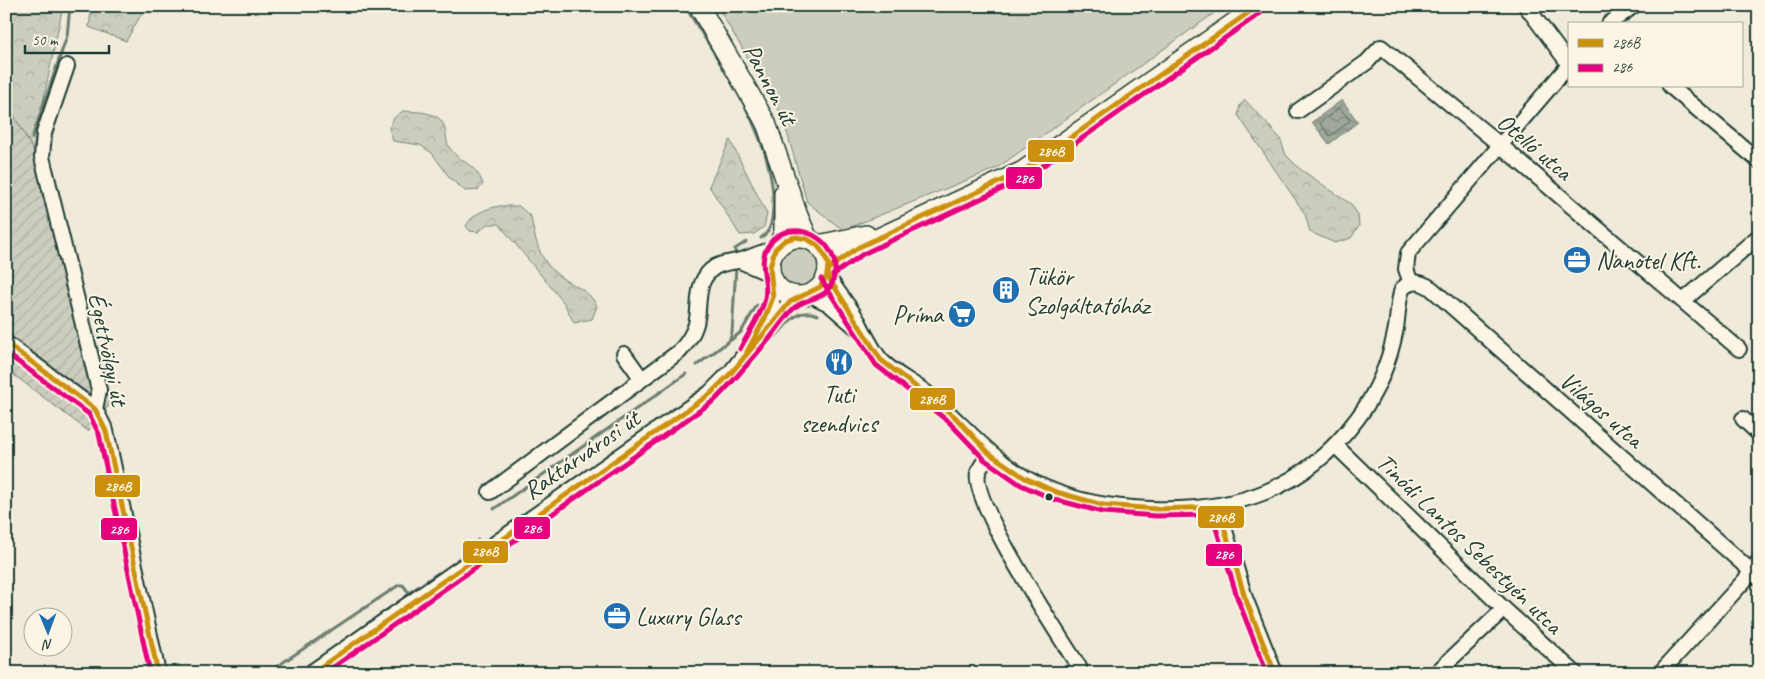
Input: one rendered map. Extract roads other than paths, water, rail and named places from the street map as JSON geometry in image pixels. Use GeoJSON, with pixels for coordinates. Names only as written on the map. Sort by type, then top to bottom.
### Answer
{"type":"FeatureCollection","features":[{"type":"Feature","properties":{"kind":"main road","name":"Pannon út"},"geometry":{"type":"LineString","coordinates":[[699,6],[758,106],[780,160],[798,216],[813,242]]}},
{"type":"Feature","properties":{"kind":"main road"},"geometry":{"type":"LineString","coordinates":[[776,248],[792,238],[813,242],[854,239],[935,211],[1003,181],[1045,158],[1258,6]]}},
{"type":"Feature","properties":{"kind":"main road","name":"Pannon út"},"geometry":{"type":"LineString","coordinates":[[776,248],[784,232],[785,211],[780,160]]}},
{"type":"Feature","properties":{"kind":"main road","name":"Raktárvárosi út"},"geometry":{"type":"LineString","coordinates":[[804,295],[820,286],[828,272],[850,252],[935,211]]}},
{"type":"Feature","properties":{"kind":"main road"},"geometry":{"type":"LineString","coordinates":[[813,242],[826,256],[828,272]]}},
{"type":"Feature","properties":{"kind":"main road","name":"Raktárvárosi út"},"geometry":{"type":"LineString","coordinates":[[771,277],[770,261],[776,248]]}},
{"type":"Feature","properties":{"kind":"main road"},"geometry":{"type":"LineString","coordinates":[[771,277],[786,293],[804,295]]}},
{"type":"Feature","properties":{"kind":"street"},"geometry":{"type":"LineString","coordinates":[[1526,6],[1568,64]]}},
{"type":"Feature","properties":{"kind":"street"},"geometry":{"type":"LineString","coordinates":[[1612,22],[1633,6]]}},
{"type":"Feature","properties":{"kind":"street","name":"Otelló utca"},"geometry":{"type":"LineString","coordinates":[[1298,111],[1367,62],[1381,47],[1500,145],[1739,349]]}},
{"type":"Feature","properties":{"kind":"street","name":"Égettvölgyi út"},"geometry":{"type":"LineString","coordinates":[[67,66],[44,133],[42,150],[47,181],[98,390],[95,408],[106,431],[158,673]]}},
{"type":"Feature","properties":{"kind":"street"},"geometry":{"type":"LineString","coordinates":[[828,272],[858,321],[862,332],[881,360],[954,416],[990,454],[1035,483],[1091,503],[1157,509],[1218,507],[1246,499],[1279,486],[1313,464],[1335,445],[1357,419],[1380,380],[1392,348],[1401,292],[1404,286],[1411,283],[1406,269],[1408,253],[1568,66]]}},
{"type":"Feature","properties":{"kind":"street"},"geometry":{"type":"LineString","coordinates":[[1672,88],[1759,161]]}},
{"type":"Feature","properties":{"kind":"street"},"geometry":{"type":"LineString","coordinates":[[1683,301],[1759,236]]}},
{"type":"Feature","properties":{"kind":"street"},"geometry":{"type":"LineString","coordinates":[[490,492],[680,351],[692,335],[698,312],[699,290],[706,274],[727,262],[740,261],[762,251],[776,248]]}},
{"type":"Feature","properties":{"kind":"street"},"geometry":{"type":"LineString","coordinates":[[740,261],[771,277]]}},
{"type":"Feature","properties":{"kind":"street","name":"Raktárvárosi út"},"geometry":{"type":"LineString","coordinates":[[747,352],[771,305],[771,277]]}},
{"type":"Feature","properties":{"kind":"street","name":"Világos utca"},"geometry":{"type":"LineString","coordinates":[[1411,283],[1422,283],[1432,289],[1756,570]]}},
{"type":"Feature","properties":{"kind":"street"},"geometry":{"type":"LineString","coordinates":[[804,295],[829,304],[850,325],[862,332]]}},
{"type":"Feature","properties":{"kind":"street","name":"Raktárvárosi út"},"geometry":{"type":"LineString","coordinates":[[312,673],[710,394],[732,372],[772,321],[804,295]]}},
{"type":"Feature","properties":{"kind":"street"},"geometry":{"type":"LineString","coordinates":[[6,343],[95,408]]}},
{"type":"Feature","properties":{"kind":"street"},"geometry":{"type":"LineString","coordinates":[[624,354],[642,379]]}},
{"type":"Feature","properties":{"kind":"street"},"geometry":{"type":"LineString","coordinates":[[1743,419],[1759,434]]}},
{"type":"Feature","properties":{"kind":"street","name":"Tinódi Lantos Sebestyén utca"},"geometry":{"type":"LineString","coordinates":[[1335,445],[1504,609],[1575,673]]}},
{"type":"Feature","properties":{"kind":"street"},"geometry":{"type":"LineString","coordinates":[[990,454],[978,473],[978,486],[996,530],[1045,614],[1079,667]]}},
{"type":"Feature","properties":{"kind":"street"},"geometry":{"type":"LineString","coordinates":[[1218,507],[1245,598],[1275,673]]}},
{"type":"Feature","properties":{"kind":"street"},"geometry":{"type":"LineString","coordinates":[[1660,673],[1756,570]]}},
{"type":"Feature","properties":{"kind":"street"},"geometry":{"type":"LineString","coordinates":[[1436,673],[1504,609]]}},
{"type":"Feature","properties":{"kind":"water"},"geometry":{"type":"Polygon","coordinates":[[[1342,100],[1358,122],[1329,144],[1312,122],[1342,100]]]}},
{"type":"Feature","properties":{"kind":"waterway"},"geometry":{"type":"LineString","coordinates":[[32,138],[67,36],[70,6]]}},
{"type":"Feature","properties":{"kind":"waterway"},"geometry":{"type":"LineString","coordinates":[[685,6],[729,76],[743,102],[765,154],[771,181],[773,207],[769,228],[761,238]]}},
{"type":"Feature","properties":{"kind":"waterway"},"geometry":{"type":"LineString","coordinates":[[735,257],[735,249],[746,242]]}},
{"type":"Feature","properties":{"kind":"waterway"},"geometry":{"type":"LineString","coordinates":[[697,365],[729,341],[732,333],[736,266]]}},
{"type":"Feature","properties":{"kind":"waterway"},"geometry":{"type":"LineString","coordinates":[[731,340],[741,332],[757,305]]}},
{"type":"Feature","properties":{"kind":"waterway"},"geometry":{"type":"LineString","coordinates":[[776,336],[789,321],[799,314],[811,313],[818,315]]}},
{"type":"Feature","properties":{"kind":"waterway"},"geometry":{"type":"LineString","coordinates":[[494,509],[686,374]]}},
{"type":"Feature","properties":{"kind":"waterway"},"geometry":{"type":"LineString","coordinates":[[457,560],[472,549],[478,540]]}},
{"type":"Feature","properties":{"kind":"waterway"},"geometry":{"type":"LineString","coordinates":[[267,673],[399,585],[403,585],[409,593],[438,573]]}},
{"type":"Feature","properties":{"kind":"place","name":"Nanotel Kft."},"geometry":{"type":"Point","coordinates":[1577,260]}},
{"type":"Feature","properties":{"kind":"place","name":"Tükör Szolgáltatóház"},"geometry":{"type":"Point","coordinates":[1006,290]}},
{"type":"Feature","properties":{"kind":"place","name":"Príma"},"geometry":{"type":"Point","coordinates":[962,314]}},
{"type":"Feature","properties":{"kind":"place","name":"Tuti szendvics"},"geometry":{"type":"Point","coordinates":[839,362]}},
{"type":"Feature","properties":{"kind":"place","name":"Luxury Glass"},"geometry":{"type":"Point","coordinates":[617,616]}}]}
